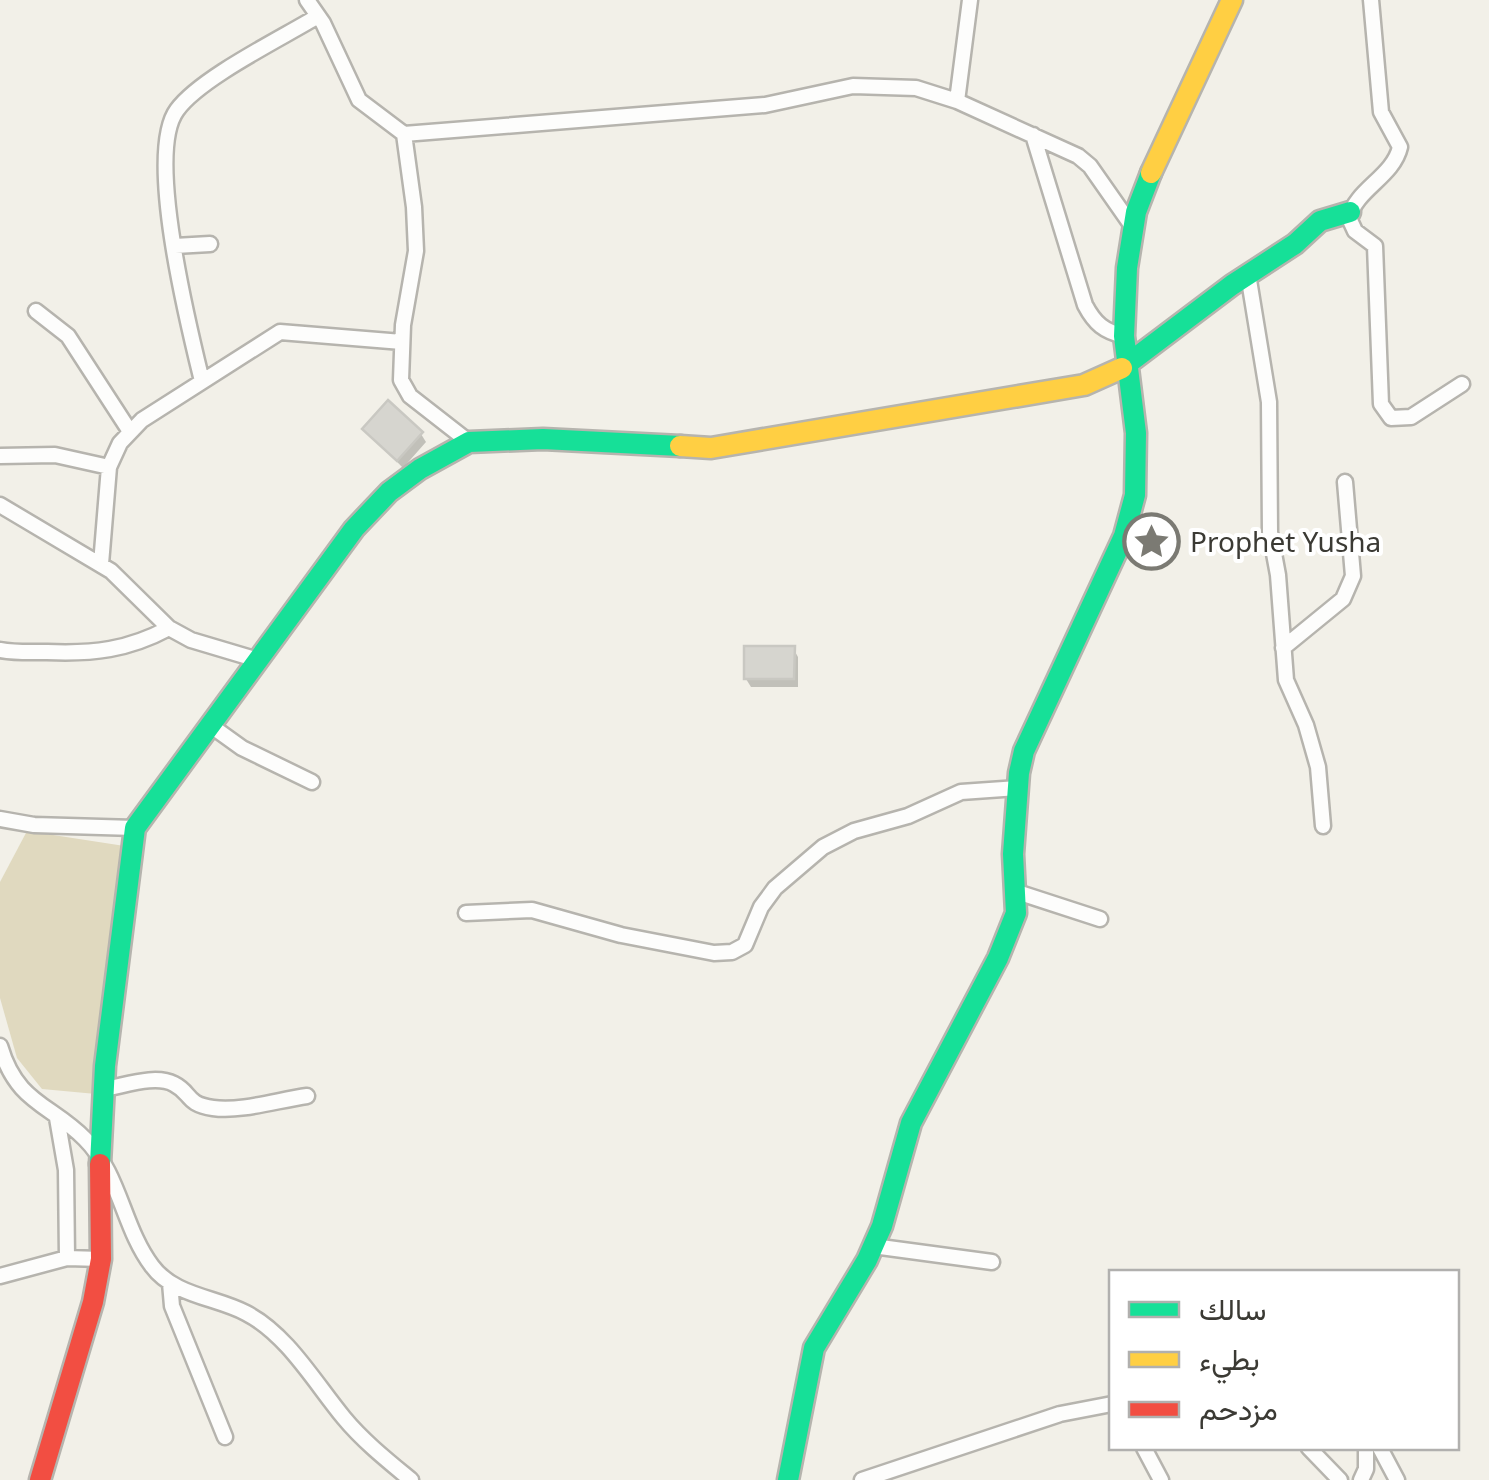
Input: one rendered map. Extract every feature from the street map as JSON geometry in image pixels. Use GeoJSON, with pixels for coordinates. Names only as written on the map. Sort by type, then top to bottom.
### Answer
{"type":"FeatureCollection","features":[{"type":"Feature","properties":{"kind":"street"},"geometry":{"type":"LineString","coordinates":[[307,0],[359,100],[404,134],[764,105],[853,86],[916,88],[957,101],[1058,145],[1090,166],[1132,226]]}},
{"type":"Feature","properties":{"kind":"street"},"geometry":{"type":"LineString","coordinates":[[957,101],[970,0]]}},
{"type":"Feature","properties":{"kind":"street"},"geometry":{"type":"LineString","coordinates":[[788,1480],[814,1348],[873,1246],[911,1123],[998,958],[1016,913],[1013,854],[1024,751],[1130,519],[1138,475],[1134,404],[1124,336],[1132,226],[1159,153],[1232,0]]}},
{"type":"Feature","properties":{"kind":"street"},"geometry":{"type":"LineString","coordinates":[[40,1480],[93,1302],[101,1259],[104,1089],[135,828],[332,556],[389,492],[420,469],[470,442],[544,440],[712,448],[1010,400],[1084,385],[1126,366],[1248,274],[1295,244],[1320,221],[1350,212],[1398,157],[1400,146],[1382,112],[1371,0]]}},
{"type":"Feature","properties":{"kind":"street"},"geometry":{"type":"LineString","coordinates":[[202,381],[175,246],[166,139],[177,110],[230,68],[318,16]]}},
{"type":"Feature","properties":{"kind":"street"},"geometry":{"type":"LineString","coordinates":[[404,134],[416,251],[402,342],[400,369],[404,389],[470,442]]}},
{"type":"Feature","properties":{"kind":"street"},"geometry":{"type":"LineString","coordinates":[[1033,134],[1085,306],[1104,331],[1124,336]]}},
{"type":"Feature","properties":{"kind":"street"},"geometry":{"type":"LineString","coordinates":[[1350,212],[1352,227],[1375,246],[1380,404],[1391,418],[1411,417],[1462,384]]}},
{"type":"Feature","properties":{"kind":"street"},"geometry":{"type":"LineString","coordinates":[[175,246],[210,244]]}},
{"type":"Feature","properties":{"kind":"street"},"geometry":{"type":"LineString","coordinates":[[1248,274],[1269,402],[1270,532],[1278,575],[1286,680],[1306,724],[1318,767],[1323,826]]}},
{"type":"Feature","properties":{"kind":"street"},"geometry":{"type":"LineString","coordinates":[[36,310],[68,336],[129,430]]}},
{"type":"Feature","properties":{"kind":"street"},"geometry":{"type":"LineString","coordinates":[[101,564],[109,467],[129,430],[280,332],[402,342]]}},
{"type":"Feature","properties":{"kind":"street"},"geometry":{"type":"LineString","coordinates":[[0,456],[55,455],[109,467]]}},
{"type":"Feature","properties":{"kind":"street"},"geometry":{"type":"LineString","coordinates":[[1283,648],[1342,599],[1353,576],[1345,482]]}},
{"type":"Feature","properties":{"kind":"street"},"geometry":{"type":"LineString","coordinates":[[0,505],[101,564],[132,589],[169,628],[192,640],[258,660]]}},
{"type":"Feature","properties":{"kind":"street"},"geometry":{"type":"LineString","coordinates":[[0,650],[88,654],[134,645],[169,628]]}},
{"type":"Feature","properties":{"kind":"street"},"geometry":{"type":"LineString","coordinates":[[210,725],[242,748],[312,782]]}},
{"type":"Feature","properties":{"kind":"street"},"geometry":{"type":"LineString","coordinates":[[466,913],[532,910],[621,936],[714,953],[732,952],[746,945],[775,888],[823,846],[854,831],[908,816],[960,792],[1018,788]]}},
{"type":"Feature","properties":{"kind":"street"},"geometry":{"type":"LineString","coordinates":[[1,821],[135,828]]}},
{"type":"Feature","properties":{"kind":"street"},"geometry":{"type":"LineString","coordinates":[[1017,892],[1100,919]]}},
{"type":"Feature","properties":{"kind":"street"},"geometry":{"type":"LineString","coordinates":[[0,1046],[16,1081],[32,1100],[83,1136],[100,1156],[154,1270],[170,1283],[245,1312],[269,1328],[348,1423],[411,1480]]}},
{"type":"Feature","properties":{"kind":"street"},"geometry":{"type":"LineString","coordinates":[[104,1089],[167,1082],[180,1088],[192,1102],[219,1109],[307,1096]]}},
{"type":"Feature","properties":{"kind":"street"},"geometry":{"type":"LineString","coordinates":[[57,1118],[66,1170],[67,1258]]}},
{"type":"Feature","properties":{"kind":"street"},"geometry":{"type":"LineString","coordinates":[[873,1246],[992,1262]]}},
{"type":"Feature","properties":{"kind":"street"},"geometry":{"type":"LineString","coordinates":[[0,1276],[67,1258],[101,1259]]}},
{"type":"Feature","properties":{"kind":"street"},"geometry":{"type":"LineString","coordinates":[[170,1283],[172,1306],[225,1437]]}},
{"type":"Feature","properties":{"kind":"street"},"geometry":{"type":"LineString","coordinates":[[862,1480],[1060,1414],[1109,1405]]}},
{"type":"Feature","properties":{"kind":"street"},"geometry":{"type":"LineString","coordinates":[[1145,1450],[1160,1480]]}},
{"type":"Feature","properties":{"kind":"street"},"geometry":{"type":"LineString","coordinates":[[1311,1450],[1340,1480]]}},
{"type":"Feature","properties":{"kind":"street"},"geometry":{"type":"LineString","coordinates":[[1361,1480],[1366,1469],[1366,1450]]}},
{"type":"Feature","properties":{"kind":"street"},"geometry":{"type":"LineString","coordinates":[[1381,1450],[1397,1480]]}},
{"type":"Feature","properties":{"kind":"shaded area"},"geometry":{"type":"Polygon","coordinates":[[[27,831],[131,847],[96,1094],[42,1089],[17,1058],[0,998],[0,882],[27,831]]]}},
{"type":"Feature","properties":{"kind":"building"},"geometry":{"type":"Polygon","coordinates":[[[388,400],[423,432],[397,461],[362,429],[388,400]]]}},
{"type":"Feature","properties":{"kind":"building"},"geometry":{"type":"Polygon","coordinates":[[[744,646],[795,646],[794,679],[744,679],[744,646]]]}},
{"type":"Feature","properties":{"kind":"traffic: fast"},"geometry":{"type":"LineString","coordinates":[[788,1480],[814,1348],[867,1260],[882,1226],[911,1123],[998,958],[1016,913],[1013,854],[1024,751],[1124,536],[1135,495],[1136,433],[1124,336],[1127,268],[1136,212],[1151,173]]}},
{"type":"Feature","properties":{"kind":"traffic: fast"},"geometry":{"type":"LineString","coordinates":[[1122,368],[1232,285],[1295,244],[1320,221],[1350,212]]}},
{"type":"Feature","properties":{"kind":"traffic: fast"},"geometry":{"type":"LineString","coordinates":[[100,1164],[105,1066],[135,828],[354,529],[389,492],[420,469],[469,442],[543,439],[680,446]]}},
{"type":"Feature","properties":{"kind":"traffic: slow"},"geometry":{"type":"LineString","coordinates":[[1151,173],[1232,0]]}},
{"type":"Feature","properties":{"kind":"traffic: slow"},"geometry":{"type":"LineString","coordinates":[[680,446],[711,448],[1084,385],[1122,368]]}},
{"type":"Feature","properties":{"kind":"traffic: jam"},"geometry":{"type":"LineString","coordinates":[[40,1480],[93,1302],[101,1259],[100,1164]]}},
{"type":"Feature","properties":{"kind":"place","name":"Prophet Yusha"},"geometry":{"type":"Point","coordinates":[1151,542]}}]}
